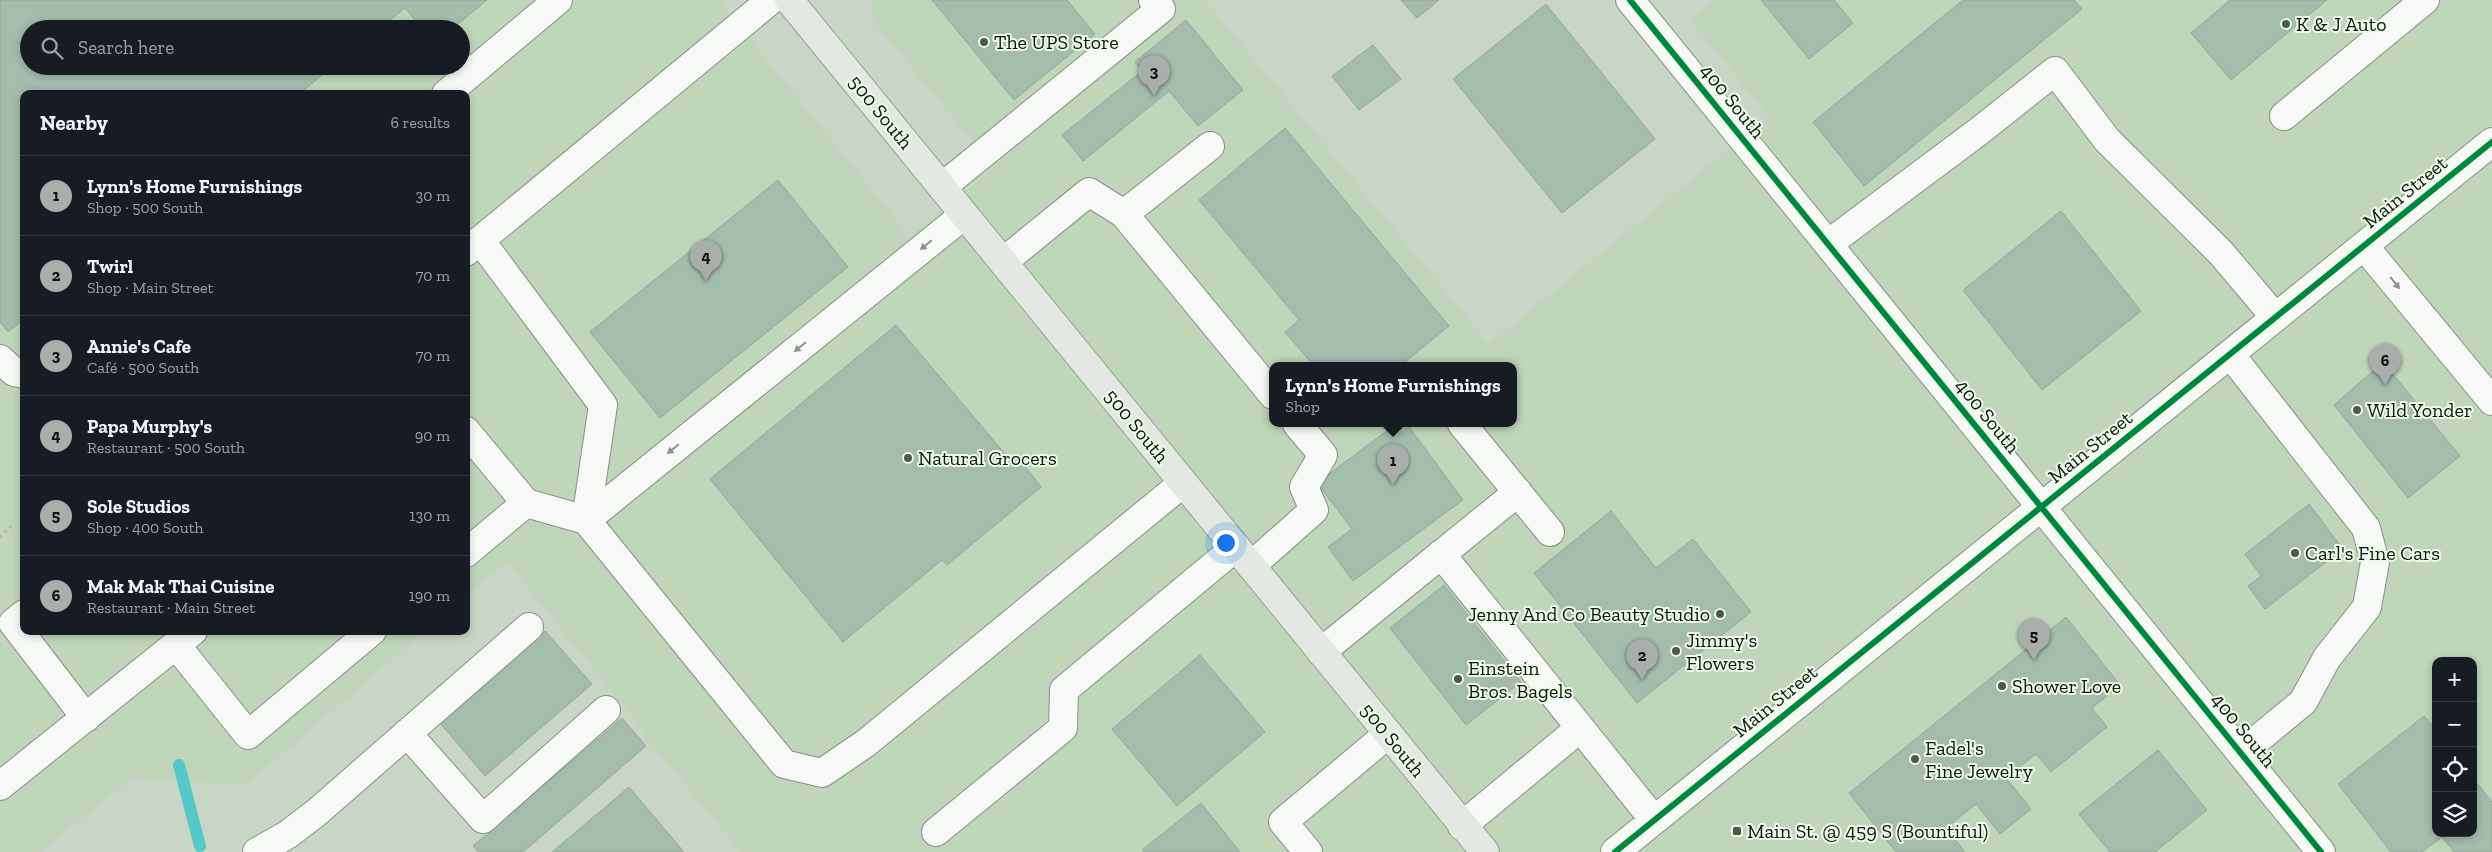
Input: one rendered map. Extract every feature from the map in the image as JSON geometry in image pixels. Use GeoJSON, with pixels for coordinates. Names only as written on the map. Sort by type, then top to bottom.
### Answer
{"type":"FeatureCollection","features":[{"type":"Feature","properties":{"kind":"main road","name":"500 South"},"geometry":{"type":"LineString","coordinates":[[789,0],[1485,852]]}},
{"type":"Feature","properties":{"kind":"street"},"geometry":{"type":"LineString","coordinates":[[470,74],[558,0]]}},
{"type":"Feature","properties":{"kind":"street"},"geometry":{"type":"LineString","coordinates":[[586,520],[603,405],[473,246],[771,0]]}},
{"type":"Feature","properties":{"kind":"street"},"geometry":{"type":"LineString","coordinates":[[942,187],[1161,10],[1153,0]]}},
{"type":"Feature","properties":{"kind":"street","name":"400 South"},"geometry":{"type":"LineString","coordinates":[[1630,0],[2321,852]]}},
{"type":"Feature","properties":{"kind":"street"},"geometry":{"type":"LineString","coordinates":[[2284,116],[2425,0]]}},
{"type":"Feature","properties":{"kind":"street"},"geometry":{"type":"LineString","coordinates":[[1828,244],[2056,71],[2107,140],[2221,253],[2275,317]]}},
{"type":"Feature","properties":{"kind":"street"},"geometry":{"type":"LineString","coordinates":[[451,90],[469,75]]}},
{"type":"Feature","properties":{"kind":"street","name":"Main Street"},"geometry":{"type":"LineString","coordinates":[[1615,852],[2492,142]]}},
{"type":"Feature","properties":{"kind":"street"},"geometry":{"type":"LineString","coordinates":[[1124,214],[1210,146]]}},
{"type":"Feature","properties":{"kind":"street"},"geometry":{"type":"LineString","coordinates":[[1003,262],[1090,192],[1124,214],[1269,390]]}},
{"type":"Feature","properties":{"kind":"street"},"geometry":{"type":"LineString","coordinates":[[586,520],[964,215]]}},
{"type":"Feature","properties":{"kind":"street"},"geometry":{"type":"LineString","coordinates":[[2364,246],[2492,401]]}},
{"type":"Feature","properties":{"kind":"street"},"geometry":{"type":"LineString","coordinates":[[2230,354],[2366,528],[2375,562],[2367,607],[2327,658],[2303,702],[2241,753]]}},
{"type":"Feature","properties":{"kind":"street"},"geometry":{"type":"LineString","coordinates":[[0,359],[14,372],[20,373]]}},
{"type":"Feature","properties":{"kind":"street"},"geometry":{"type":"LineString","coordinates":[[936,832],[1063,728],[1064,690],[1244,556],[1314,510],[1304,487],[1322,455],[1299,427]]}},
{"type":"Feature","properties":{"kind":"street"},"geometry":{"type":"LineString","coordinates":[[1464,427],[1550,532]]}},
{"type":"Feature","properties":{"kind":"street"},"geometry":{"type":"LineString","coordinates":[[470,436],[526,503],[586,520],[784,764],[822,773],[866,743],[1184,484]]}},
{"type":"Feature","properties":{"kind":"street"},"geometry":{"type":"LineString","coordinates":[[1321,652],[1518,492]]}},
{"type":"Feature","properties":{"kind":"street"},"geometry":{"type":"LineString","coordinates":[[470,550],[526,503]]}},
{"type":"Feature","properties":{"kind":"street"},"geometry":{"type":"LineString","coordinates":[[1441,554],[1654,820]]}},
{"type":"Feature","properties":{"kind":"street"},"geometry":{"type":"LineString","coordinates":[[9,620],[20,634]]}},
{"type":"Feature","properties":{"kind":"street"},"geometry":{"type":"LineString","coordinates":[[257,852],[287,835],[316,813],[529,626]]}},
{"type":"Feature","properties":{"kind":"street"},"geometry":{"type":"LineString","coordinates":[[21,635],[86,718]]}},
{"type":"Feature","properties":{"kind":"street"},"geometry":{"type":"LineString","coordinates":[[0,786],[185,638],[248,735],[367,635]]}},
{"type":"Feature","properties":{"kind":"street"},"geometry":{"type":"LineString","coordinates":[[407,734],[483,819],[606,710]]}},
{"type":"Feature","properties":{"kind":"street"},"geometry":{"type":"LineString","coordinates":[[1462,826],[1580,728]]}},
{"type":"Feature","properties":{"kind":"street"},"geometry":{"type":"LineString","coordinates":[[1308,852],[1283,822],[1388,734]]}},
{"type":"Feature","properties":{"kind":"path"},"geometry":{"type":"LineString","coordinates":[[0,537],[12,526]]}},
{"type":"Feature","properties":{"kind":"shaded area"},"geometry":{"type":"Polygon","coordinates":[[[0,0],[718,0],[910,237],[994,167],[874,22],[871,12],[872,0],[1205,0],[1489,344],[1769,117],[1690,20],[1715,0],[2492,0],[2492,852],[741,852],[646,737],[631,715],[507,562],[470,593],[470,90],[20,90],[20,635],[420,635],[246,785],[133,778],[40,852],[0,852],[0,0]]]}},
{"type":"Feature","properties":{"kind":"building"},"geometry":{"type":"Polygon","coordinates":[[[0,0],[487,0],[463,20],[415,20],[405,8],[390,20],[20,20],[20,75],[322,75],[304,90],[20,90],[20,322],[8,332],[0,322],[0,0]]]}},
{"type":"Feature","properties":{"kind":"building"},"geometry":{"type":"Polygon","coordinates":[[[932,0],[1067,0],[1095,34],[1014,100],[932,0]]]}},
{"type":"Feature","properties":{"kind":"building"},"geometry":{"type":"Polygon","coordinates":[[[1401,0],[1439,0],[1417,18],[1401,0]]]}},
{"type":"Feature","properties":{"kind":"building"},"geometry":{"type":"Polygon","coordinates":[[[1761,0],[1834,0],[1853,23],[1809,59],[1761,0]]]}},
{"type":"Feature","properties":{"kind":"building"},"geometry":{"type":"Polygon","coordinates":[[[1963,0],[2074,0],[2082,9],[1864,186],[1813,122],[1963,0]]]}},
{"type":"Feature","properties":{"kind":"building"},"geometry":{"type":"Polygon","coordinates":[[[2230,0],[2327,0],[2231,80],[2191,33],[2230,0]]]}},
{"type":"Feature","properties":{"kind":"building"},"geometry":{"type":"Polygon","coordinates":[[[1546,4],[1655,139],[1562,213],[1453,79],[1546,4]]]}},
{"type":"Feature","properties":{"kind":"building"},"geometry":{"type":"Polygon","coordinates":[[[1186,20],[1243,90],[1198,126],[1169,91],[1083,161],[1062,135],[1142,71],[1135,62],[1186,20]]]}},
{"type":"Feature","properties":{"kind":"building"},"geometry":{"type":"Polygon","coordinates":[[[1373,45],[1401,79],[1359,110],[1332,76],[1373,45]]]}},
{"type":"Feature","properties":{"kind":"building"},"geometry":{"type":"Polygon","coordinates":[[[1285,128],[1449,326],[1405,362],[1311,362],[1285,332],[1299,320],[1199,200],[1285,128]]]}},
{"type":"Feature","properties":{"kind":"building"},"geometry":{"type":"Polygon","coordinates":[[[778,180],[848,267],[660,418],[590,332],[778,180]]]}},
{"type":"Feature","properties":{"kind":"building"},"geometry":{"type":"Polygon","coordinates":[[[2061,211],[2141,311],[2042,390],[1963,290],[2061,211]]]}},
{"type":"Feature","properties":{"kind":"building"},"geometry":{"type":"Polygon","coordinates":[[[896,325],[1011,461],[1017,456],[1041,487],[947,565],[942,560],[843,642],[710,479],[896,325]]]}},
{"type":"Feature","properties":{"kind":"building"},"geometry":{"type":"Polygon","coordinates":[[[2383,362],[2460,456],[2408,498],[2334,405],[2383,362]]]}},
{"type":"Feature","properties":{"kind":"building"},"geometry":{"type":"Polygon","coordinates":[[[1392,427],[1409,427],[1463,500],[1353,581],[1328,547],[1352,529],[1317,483],[1392,427]]]}},
{"type":"Feature","properties":{"kind":"building"},"geometry":{"type":"Polygon","coordinates":[[[2309,504],[2343,549],[2265,609],[2248,586],[2261,576],[2245,554],[2309,504]]]}},
{"type":"Feature","properties":{"kind":"building"},"geometry":{"type":"Polygon","coordinates":[[[1611,511],[1656,568],[1693,539],[1751,612],[1637,703],[1534,573],[1611,511]]]}},
{"type":"Feature","properties":{"kind":"building"},"geometry":{"type":"Polygon","coordinates":[[[1444,585],[1521,682],[1466,725],[1390,628],[1444,585]]]}},
{"type":"Feature","properties":{"kind":"building"},"geometry":{"type":"Polygon","coordinates":[[[2066,617],[2120,685],[2092,708],[2107,727],[2051,772],[2036,754],[2006,778],[2031,809],[2000,834],[1976,804],[1946,828],[1965,852],[1896,852],[1849,793],[2066,617]]]}},
{"type":"Feature","properties":{"kind":"building"},"geometry":{"type":"Polygon","coordinates":[[[545,631],[592,684],[485,776],[440,723],[545,631]]]}},
{"type":"Feature","properties":{"kind":"building"},"geometry":{"type":"Polygon","coordinates":[[[1200,655],[1265,732],[1177,806],[1112,729],[1200,655]]]}},
{"type":"Feature","properties":{"kind":"building"},"geometry":{"type":"Polygon","coordinates":[[[2424,716],[2432,725],[2432,837],[2442,837],[2422,852],[2391,852],[2338,784],[2424,716]]]}},
{"type":"Feature","properties":{"kind":"building"},"geometry":{"type":"Polygon","coordinates":[[[622,718],[646,746],[523,852],[479,852],[473,846],[622,718]]]}},
{"type":"Feature","properties":{"kind":"building"},"geometry":{"type":"Polygon","coordinates":[[[2158,750],[2207,810],[2155,852],[2110,852],[2079,814],[2158,750]]]}},
{"type":"Feature","properties":{"kind":"building"},"geometry":{"type":"Polygon","coordinates":[[[2477,783],[2492,802],[2492,852],[2454,852],[2442,837],[2477,837],[2477,783]]]}},
{"type":"Feature","properties":{"kind":"building"},"geometry":{"type":"Polygon","coordinates":[[[629,787],[684,852],[552,852],[629,787]]]}},
{"type":"Feature","properties":{"kind":"building"},"geometry":{"type":"Polygon","coordinates":[[[1201,803],[1240,852],[1144,852],[1142,850],[1201,803]]]}},
{"type":"Feature","properties":{"kind":"waterway"},"geometry":{"type":"LineString","coordinates":[[179,765],[200,846]]}},
{"type":"Feature","properties":{"kind":"cycle path"},"geometry":{"type":"LineString","coordinates":[[1630,0],[2321,852]]}},
{"type":"Feature","properties":{"kind":"cycle path"},"geometry":{"type":"LineString","coordinates":[[1615,852],[2492,142]]}},
{"type":"Feature","properties":{"kind":"place","name":"K & J Auto"},"geometry":{"type":"Point","coordinates":[2286,24]}},
{"type":"Feature","properties":{"kind":"place","name":"The UPS Store"},"geometry":{"type":"Point","coordinates":[984,42]}},
{"type":"Feature","properties":{"kind":"place","name":"Annie's Cafe"},"geometry":{"type":"Point","coordinates":[1154,96]}},
{"type":"Feature","properties":{"kind":"place","name":"Papa Murphy's"},"geometry":{"type":"Point","coordinates":[706,281]}},
{"type":"Feature","properties":{"kind":"place","name":"Mak Mak Thai Cuisine"},"geometry":{"type":"Point","coordinates":[2385,385]}},
{"type":"Feature","properties":{"kind":"place","name":"Wild Yonder"},"geometry":{"type":"Point","coordinates":[2357,410]}},
{"type":"Feature","properties":{"kind":"place","name":"Natural Grocers"},"geometry":{"type":"Point","coordinates":[908,458]}},
{"type":"Feature","properties":{"kind":"place","name":"Lynn's Home Furnishings"},"geometry":{"type":"Point","coordinates":[1393,485]}},
{"type":"Feature","properties":{"kind":"place","name":"Carl's Fine Cars"},"geometry":{"type":"Point","coordinates":[2295,553]}},
{"type":"Feature","properties":{"kind":"place","name":"Jenny And Co Beauty Studio"},"geometry":{"type":"Point","coordinates":[1720,614]}},
{"type":"Feature","properties":{"kind":"place","name":"Jimmy's Flowers"},"geometry":{"type":"Point","coordinates":[1676,651]}},
{"type":"Feature","properties":{"kind":"place","name":"Sole Studios"},"geometry":{"type":"Point","coordinates":[2034,660]}},
{"type":"Feature","properties":{"kind":"place","name":"Einstein Bros. Bagels"},"geometry":{"type":"Point","coordinates":[1458,679]}},
{"type":"Feature","properties":{"kind":"place","name":"Twirl"},"geometry":{"type":"Point","coordinates":[1642,680]}},
{"type":"Feature","properties":{"kind":"place","name":"Shower Love"},"geometry":{"type":"Point","coordinates":[2002,686]}},
{"type":"Feature","properties":{"kind":"place","name":"Fadel's Fine Jewelry"},"geometry":{"type":"Point","coordinates":[1915,759]}},
{"type":"Feature","properties":{"kind":"place","name":"Main St. @ 459 S (Bountiful)"},"geometry":{"type":"Point","coordinates":[1737,831]}}]}
